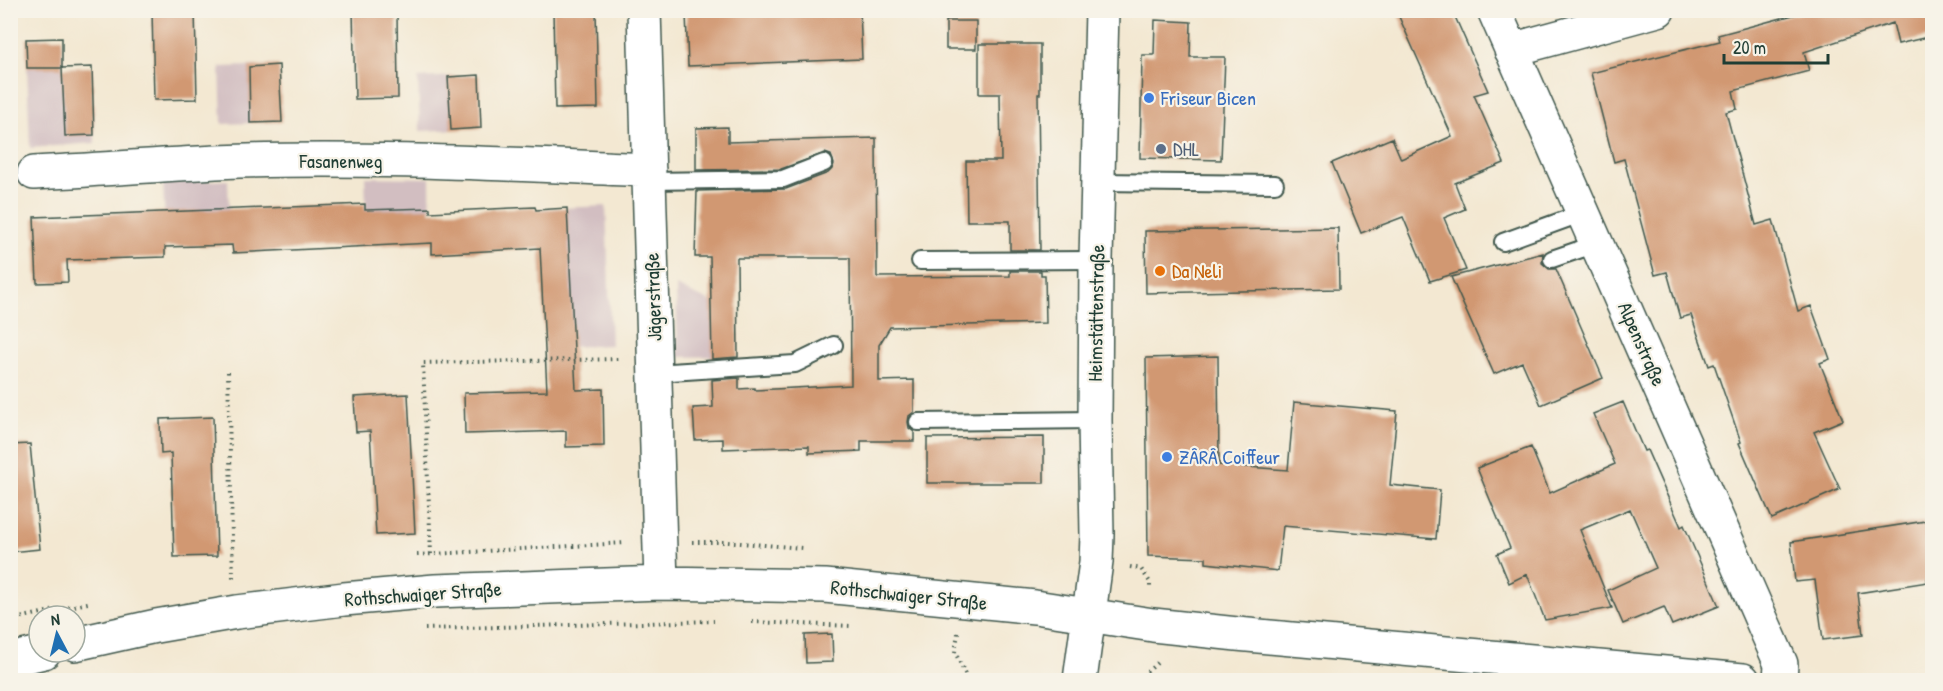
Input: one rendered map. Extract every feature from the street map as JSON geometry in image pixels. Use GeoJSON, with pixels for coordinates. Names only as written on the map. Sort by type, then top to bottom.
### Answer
{"type":"FeatureCollection","features":[{"type":"Feature","properties":{"kind":"street","name":"Jägerstraße"},"geometry":{"type":"LineString","coordinates":[[644,10],[661,583]]}},
{"type":"Feature","properties":{"kind":"street","name":"Heimstättenstraße"},"geometry":{"type":"LineString","coordinates":[[1080,681],[1096,562],[1096,260],[1102,10]]}},
{"type":"Feature","properties":{"kind":"street","name":"Alpenstraße"},"geometry":{"type":"LineString","coordinates":[[1494,10],[1781,664],[1780,681]]}},
{"type":"Feature","properties":{"kind":"street"},"geometry":{"type":"LineString","coordinates":[[1511,50],[1658,10]]}},
{"type":"Feature","properties":{"kind":"street","name":"Fasanenweg"},"geometry":{"type":"LineString","coordinates":[[34,173],[216,162],[325,160],[414,161],[649,175]]}},
{"type":"Feature","properties":{"kind":"street","name":"Rothschwaiger Straße"},"geometry":{"type":"LineString","coordinates":[[87,642],[237,612],[435,591],[661,583],[825,586],[1088,614],[1153,625],[1237,634],[1743,681]]}},
{"type":"Feature","properties":{"kind":"street"},"geometry":{"type":"LineString","coordinates":[[10,660],[27,656]]}},
{"type":"Feature","properties":{"kind":"lane"},"geometry":{"type":"LineString","coordinates":[[649,175],[783,179],[824,163]]}},
{"type":"Feature","properties":{"kind":"lane"},"geometry":{"type":"LineString","coordinates":[[1098,182],[1275,184]]}},
{"type":"Feature","properties":{"kind":"lane"},"geometry":{"type":"LineString","coordinates":[[1503,242],[1583,213]]}},
{"type":"Feature","properties":{"kind":"lane"},"geometry":{"type":"LineString","coordinates":[[1552,259],[1596,244]]}},
{"type":"Feature","properties":{"kind":"lane"},"geometry":{"type":"LineString","coordinates":[[920,261],[1096,260]]}},
{"type":"Feature","properties":{"kind":"lane"},"geometry":{"type":"LineString","coordinates":[[655,365],[795,364],[834,345]]}},
{"type":"Feature","properties":{"kind":"lane"},"geometry":{"type":"LineString","coordinates":[[918,422],[1095,420]]}},
{"type":"Feature","properties":{"kind":"path"},"geometry":{"type":"LineString","coordinates":[[435,591],[431,554],[423,363],[655,365]]}},
{"type":"Feature","properties":{"kind":"path"},"geometry":{"type":"LineString","coordinates":[[228,372],[233,577],[237,612]]}},
{"type":"Feature","properties":{"kind":"path"},"geometry":{"type":"LineString","coordinates":[[416,629],[724,621]]}},
{"type":"Feature","properties":{"kind":"path"},"geometry":{"type":"LineString","coordinates":[[747,622],[861,626]]}},
{"type":"Feature","properties":{"kind":"path"},"geometry":{"type":"LineString","coordinates":[[947,631],[968,633]]}},
{"type":"Feature","properties":{"kind":"path"},"geometry":{"type":"LineString","coordinates":[[958,632],[955,652],[968,681]]}},
{"type":"Feature","properties":{"kind":"path"},"geometry":{"type":"LineString","coordinates":[[1138,681],[1156,662],[1168,663]]}},
{"type":"Feature","properties":{"kind":"path"},"geometry":{"type":"LineString","coordinates":[[1258,673],[1326,681]]}},
{"type":"Feature","properties":{"kind":"shaded area"},"geometry":{"type":"Polygon","coordinates":[[[62,38],[63,68],[92,67],[95,143],[30,148],[26,39],[62,38]]]}},
{"type":"Feature","properties":{"kind":"shaded area"},"geometry":{"type":"Polygon","coordinates":[[[279,65],[282,122],[222,124],[220,67],[279,65]]]}},
{"type":"Feature","properties":{"kind":"shaded area"},"geometry":{"type":"Polygon","coordinates":[[[479,75],[481,128],[420,131],[418,78],[479,75]]]}},
{"type":"Feature","properties":{"kind":"shaded area"},"geometry":{"type":"Polygon","coordinates":[[[365,177],[430,178],[431,243],[367,245],[365,177]]]}},
{"type":"Feature","properties":{"kind":"shaded area"},"geometry":{"type":"Polygon","coordinates":[[[228,180],[230,245],[166,247],[163,183],[228,180]]]}},
{"type":"Feature","properties":{"kind":"shaded area"},"geometry":{"type":"Polygon","coordinates":[[[606,206],[611,345],[545,348],[538,209],[606,206]]]}},
{"type":"Feature","properties":{"kind":"shaded area"},"geometry":{"type":"Polygon","coordinates":[[[676,286],[711,302],[737,302],[738,356],[678,357],[676,286]]]}},
{"type":"Feature","properties":{"kind":"building"},"geometry":{"type":"Polygon","coordinates":[[[152,10],[195,10],[197,99],[154,100],[152,10]]]}},
{"type":"Feature","properties":{"kind":"building"},"geometry":{"type":"Polygon","coordinates":[[[353,10],[397,10],[398,98],[355,99],[353,10]]]}},
{"type":"Feature","properties":{"kind":"building"},"geometry":{"type":"Polygon","coordinates":[[[553,10],[596,10],[598,108],[555,109],[553,10]]]}},
{"type":"Feature","properties":{"kind":"building"},"geometry":{"type":"Polygon","coordinates":[[[736,10],[860,10],[862,59],[688,66],[686,13],[736,10]]]}},
{"type":"Feature","properties":{"kind":"building"},"geometry":{"type":"Polygon","coordinates":[[[1396,10],[1452,10],[1488,91],[1474,95],[1504,163],[1455,183],[1465,209],[1444,218],[1466,270],[1430,281],[1403,217],[1361,233],[1332,163],[1392,138],[1401,159],[1452,136],[1396,10]]]}},
{"type":"Feature","properties":{"kind":"building"},"geometry":{"type":"Polygon","coordinates":[[[1812,10],[1932,10],[1932,36],[1898,44],[1893,23],[1804,52],[1809,71],[1733,91],[1737,109],[1726,112],[1756,225],[1773,220],[1798,311],[1811,306],[1830,359],[1820,363],[1843,420],[1814,432],[1840,489],[1772,519],[1739,443],[1741,442],[1714,364],[1709,366],[1691,315],[1680,318],[1667,272],[1655,275],[1624,159],[1614,162],[1591,73],[1720,41],[1718,35],[1812,10]]]}},
{"type":"Feature","properties":{"kind":"building"},"geometry":{"type":"Polygon","coordinates":[[[1155,20],[1191,22],[1190,57],[1225,57],[1221,160],[1140,158],[1142,55],[1154,55],[1155,20]]]}},
{"type":"Feature","properties":{"kind":"building"},"geometry":{"type":"Polygon","coordinates":[[[946,21],[976,21],[976,49],[946,49],[946,21]]]}},
{"type":"Feature","properties":{"kind":"building"},"geometry":{"type":"Polygon","coordinates":[[[62,38],[62,68],[27,68],[26,39],[62,38]]]}},
{"type":"Feature","properties":{"kind":"building"},"geometry":{"type":"Polygon","coordinates":[[[979,44],[1040,44],[1040,94],[1038,94],[1040,250],[1010,250],[1010,221],[967,221],[966,161],[1001,161],[1000,94],[979,94],[979,44]]]}},
{"type":"Feature","properties":{"kind":"building"},"geometry":{"type":"Polygon","coordinates":[[[279,65],[282,122],[250,123],[249,67],[279,65]]]}},
{"type":"Feature","properties":{"kind":"building"},"geometry":{"type":"Polygon","coordinates":[[[92,67],[94,135],[65,136],[62,68],[92,67]]]}},
{"type":"Feature","properties":{"kind":"building"},"geometry":{"type":"Polygon","coordinates":[[[479,75],[481,128],[451,130],[448,77],[479,75]]]}},
{"type":"Feature","properties":{"kind":"building"},"geometry":{"type":"Polygon","coordinates":[[[728,127],[728,142],[876,138],[877,277],[1010,276],[1010,271],[1041,271],[1041,275],[1045,275],[1046,323],[890,327],[879,345],[879,381],[914,380],[914,412],[909,416],[908,422],[909,428],[914,432],[914,441],[861,441],[861,451],[809,453],[809,446],[723,449],[723,439],[695,440],[693,408],[713,407],[712,380],[739,378],[739,389],[755,388],[755,390],[851,385],[850,258],[737,258],[738,357],[712,359],[710,257],[695,257],[697,191],[786,189],[828,173],[834,164],[831,155],[825,153],[781,169],[696,170],[696,128],[728,127]]]}},
{"type":"Feature","properties":{"kind":"building"},"geometry":{"type":"Polygon","coordinates":[[[365,204],[365,210],[430,208],[430,212],[535,207],[536,210],[567,208],[576,390],[603,389],[604,446],[566,447],[566,431],[465,434],[464,393],[547,391],[540,248],[432,254],[432,243],[233,253],[232,245],[165,247],[165,257],[67,260],[68,282],[37,283],[34,217],[365,204]]]}},
{"type":"Feature","properties":{"kind":"building"},"geometry":{"type":"Polygon","coordinates":[[[1338,228],[1339,289],[1146,293],[1145,231],[1338,228]]]}},
{"type":"Feature","properties":{"kind":"building"},"geometry":{"type":"Polygon","coordinates":[[[1543,253],[1542,263],[1549,269],[1556,269],[1603,378],[1541,405],[1522,362],[1494,374],[1451,277],[1543,253]]]}},
{"type":"Feature","properties":{"kind":"building"},"geometry":{"type":"Polygon","coordinates":[[[1218,356],[1219,465],[1288,470],[1294,402],[1397,411],[1390,485],[1440,490],[1436,539],[1283,526],[1278,571],[1206,563],[1206,558],[1148,556],[1146,358],[1218,356]]]}},
{"type":"Feature","properties":{"kind":"building"},"geometry":{"type":"Polygon","coordinates":[[[408,394],[415,533],[376,535],[370,431],[356,432],[354,397],[408,394]]]}},
{"type":"Feature","properties":{"kind":"building"},"geometry":{"type":"Polygon","coordinates":[[[1623,402],[1681,527],[1684,525],[1719,606],[1672,625],[1664,607],[1623,624],[1608,590],[1656,568],[1630,509],[1580,530],[1612,608],[1545,620],[1527,574],[1509,583],[1497,554],[1510,548],[1477,468],[1531,447],[1550,493],[1615,464],[1593,414],[1623,402]]]}},
{"type":"Feature","properties":{"kind":"building"},"geometry":{"type":"Polygon","coordinates":[[[213,417],[217,556],[174,557],[171,453],[161,454],[160,419],[213,417]]]}},
{"type":"Feature","properties":{"kind":"building"},"geometry":{"type":"Polygon","coordinates":[[[1044,437],[1044,483],[927,483],[927,438],[1044,437]]]}},
{"type":"Feature","properties":{"kind":"building"},"geometry":{"type":"Polygon","coordinates":[[[30,444],[40,549],[10,552],[10,445],[30,444]]]}},
{"type":"Feature","properties":{"kind":"building"},"geometry":{"type":"Polygon","coordinates":[[[1932,520],[1932,578],[1927,579],[1928,582],[1858,593],[1863,635],[1823,640],[1815,580],[1795,582],[1791,542],[1932,520]]]}},
{"type":"Feature","properties":{"kind":"building"},"geometry":{"type":"Polygon","coordinates":[[[832,634],[833,662],[806,663],[805,635],[832,634]]]}},
{"type":"Feature","properties":{"kind":"place","name":"Friseur Bicen"},"geometry":{"type":"Point","coordinates":[1149,98]}},
{"type":"Feature","properties":{"kind":"place","name":"DHL"},"geometry":{"type":"Point","coordinates":[1161,149]}},
{"type":"Feature","properties":{"kind":"place","name":"Da Neli"},"geometry":{"type":"Point","coordinates":[1160,271]}},
{"type":"Feature","properties":{"kind":"place","name":"ZÂRÂ Coiffeur"},"geometry":{"type":"Point","coordinates":[1167,457]}}]}
